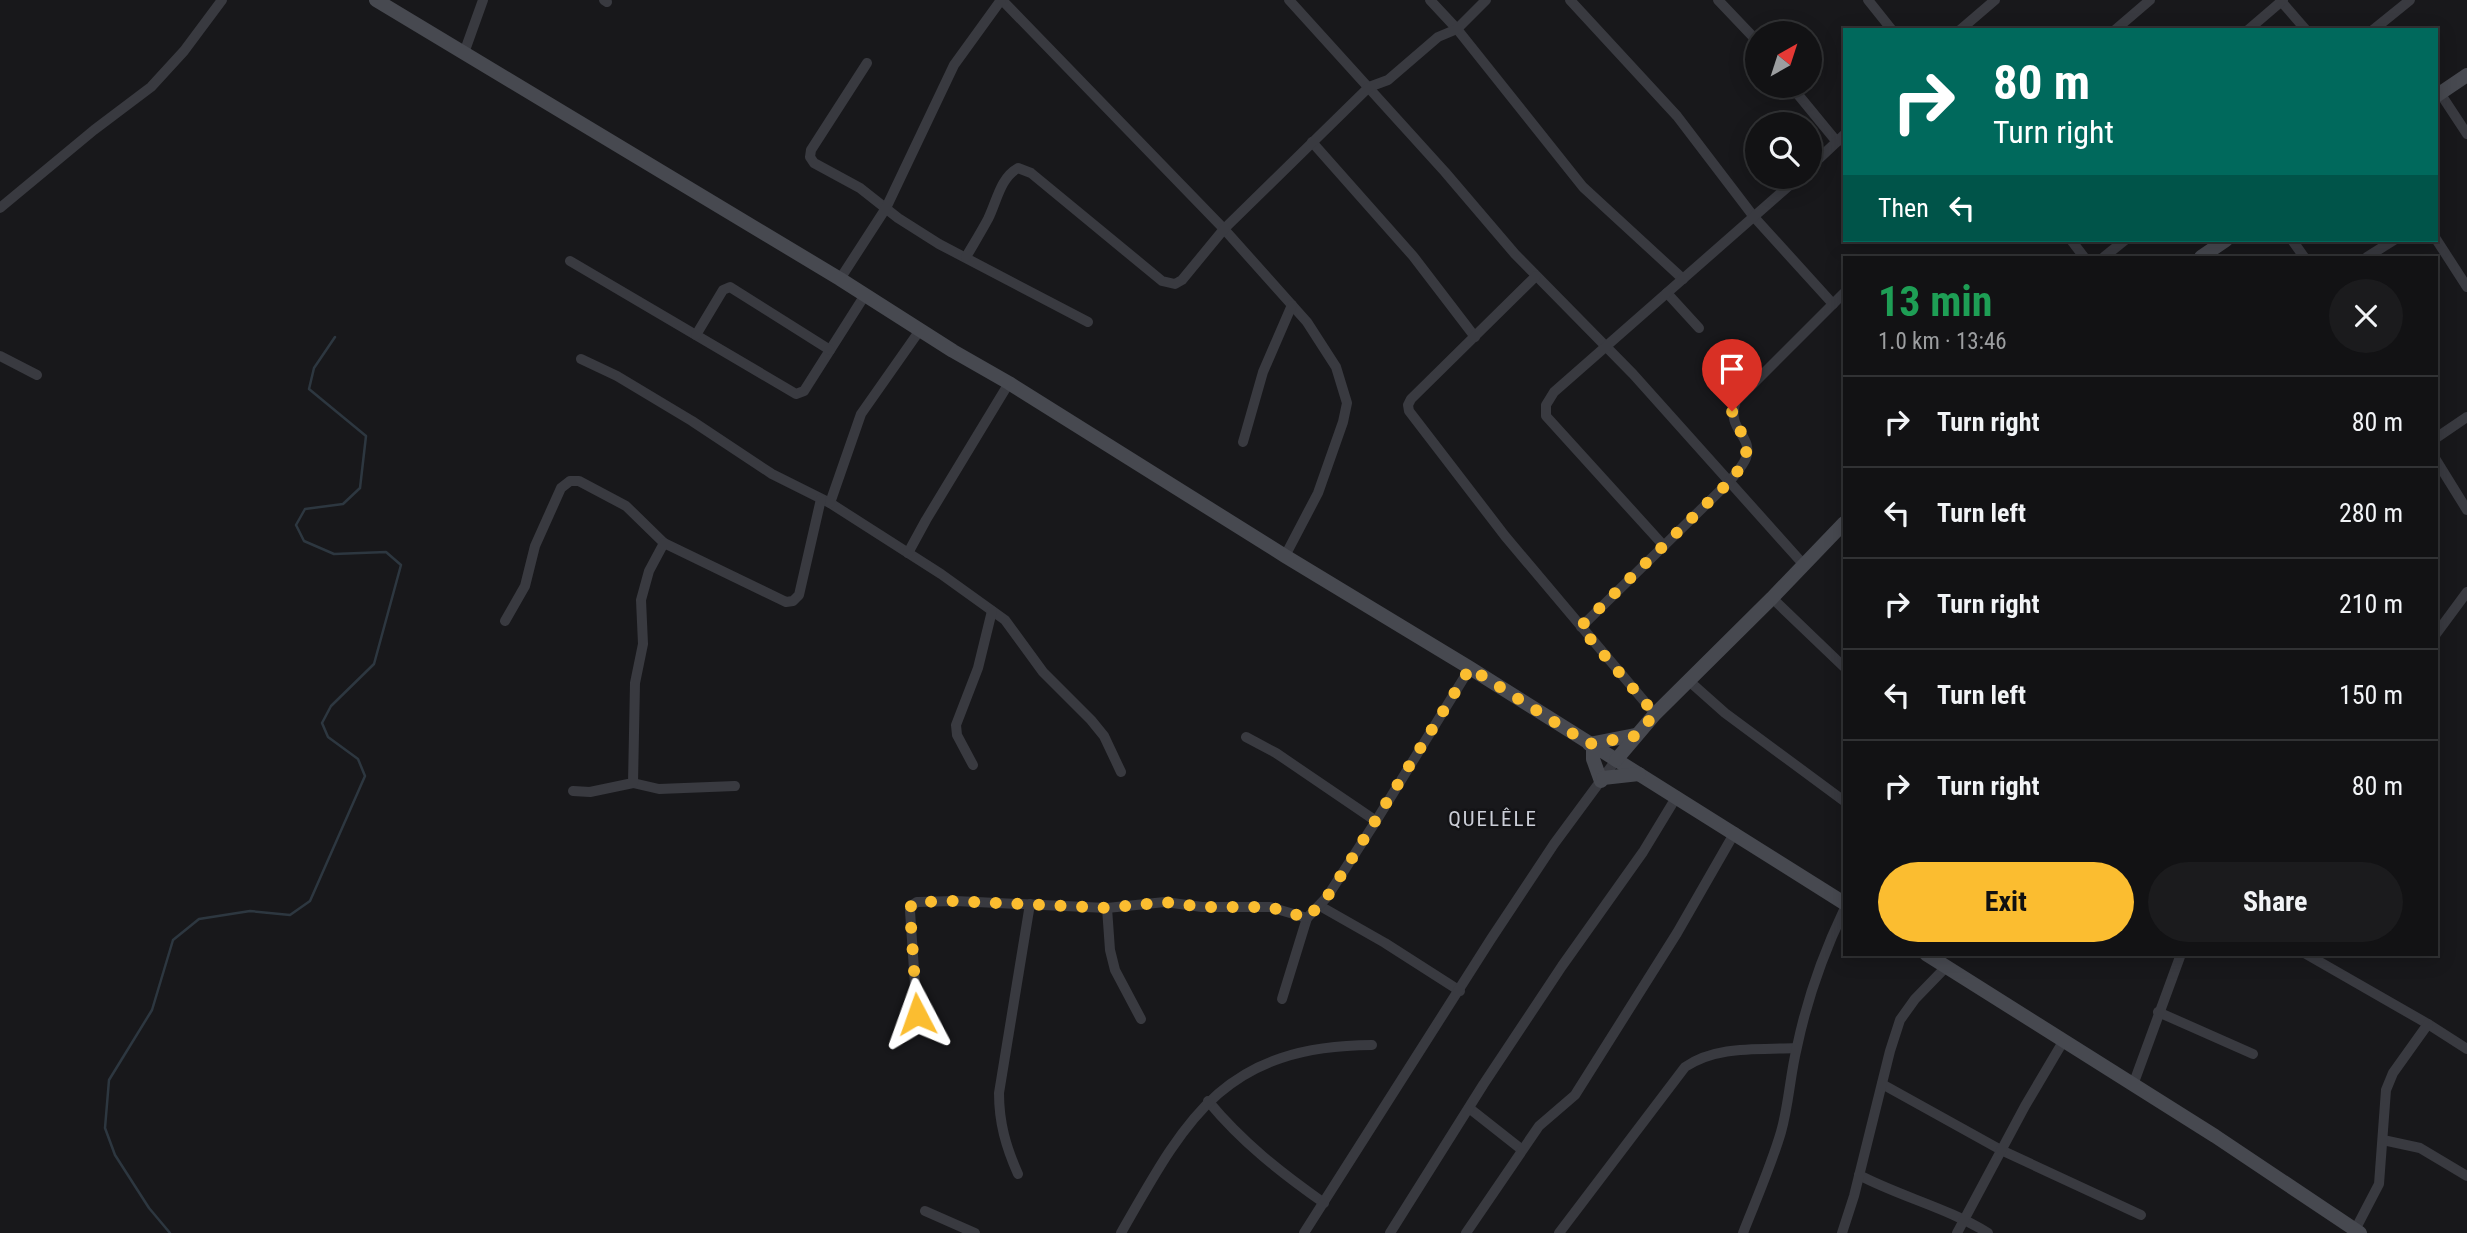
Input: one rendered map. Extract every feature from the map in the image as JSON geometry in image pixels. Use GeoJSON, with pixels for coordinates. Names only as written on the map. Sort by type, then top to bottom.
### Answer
{"type":"FeatureCollection","features":[{"type":"Feature","properties":{"kind":"main road"},"geometry":{"type":"LineString","coordinates":[[376,0],[840,279],[1843,901]]}},
{"type":"Feature","properties":{"kind":"main road"},"geometry":{"type":"LineString","coordinates":[[2438,95],[2467,75]]}},
{"type":"Feature","properties":{"kind":"main road"},"geometry":{"type":"LineString","coordinates":[[2202,256],[2223,242]]}},
{"type":"Feature","properties":{"kind":"main road"},"geometry":{"type":"LineString","coordinates":[[1616,760],[1655,714],[1843,524]]}},
{"type":"Feature","properties":{"kind":"main road"},"geometry":{"type":"LineString","coordinates":[[1591,745],[1633,738]]}},
{"type":"Feature","properties":{"kind":"main road"},"geometry":{"type":"LineString","coordinates":[[1633,738],[1637,773]]}},
{"type":"Feature","properties":{"kind":"main road"},"geometry":{"type":"LineString","coordinates":[[1591,745],[1593,759],[1602,780],[1637,773]]}},
{"type":"Feature","properties":{"kind":"main road"},"geometry":{"type":"LineString","coordinates":[[1932,956],[2357,1231]]}},
{"type":"Feature","properties":{"kind":"street"},"geometry":{"type":"LineString","coordinates":[[0,208],[151,87],[184,51],[222,0]]}},
{"type":"Feature","properties":{"kind":"street"},"geometry":{"type":"LineString","coordinates":[[464,52],[483,0]]}},
{"type":"Feature","properties":{"kind":"street"},"geometry":{"type":"LineString","coordinates":[[840,279],[886,208],[954,65],[1001,0],[1224,229],[1317,335],[1336,367],[1343,385],[1346,411],[1318,493],[1285,556]]}},
{"type":"Feature","properties":{"kind":"street"},"geometry":{"type":"LineString","coordinates":[[1289,0],[1536,276],[1606,347],[1804,565]]}},
{"type":"Feature","properties":{"kind":"street"},"geometry":{"type":"LineString","coordinates":[[1430,0],[1457,29],[1583,187],[1683,279]]}},
{"type":"Feature","properties":{"kind":"street"},"geometry":{"type":"LineString","coordinates":[[966,257],[988,218],[1002,184],[1011,172],[1018,168],[1031,173],[1162,281],[1175,284],[1182,280],[1224,229],[1369,87],[1388,80],[1438,37],[1457,29],[1486,0]]}},
{"type":"Feature","properties":{"kind":"street"},"geometry":{"type":"LineString","coordinates":[[1570,0],[1677,116],[1754,217],[1833,304]]}},
{"type":"Feature","properties":{"kind":"street"},"geometry":{"type":"LineString","coordinates":[[1718,0],[1745,28]]}},
{"type":"Feature","properties":{"kind":"street"},"geometry":{"type":"LineString","coordinates":[[1868,0],[1890,28]]}},
{"type":"Feature","properties":{"kind":"street"},"geometry":{"type":"LineString","coordinates":[[1962,28],[1995,0]]}},
{"type":"Feature","properties":{"kind":"street"},"geometry":{"type":"LineString","coordinates":[[2117,28],[2150,0]]}},
{"type":"Feature","properties":{"kind":"street"},"geometry":{"type":"LineString","coordinates":[[2250,28],[2282,0],[2304,28]]}},
{"type":"Feature","properties":{"kind":"street"},"geometry":{"type":"LineString","coordinates":[[2376,28],[2410,0]]}},
{"type":"Feature","properties":{"kind":"street"},"geometry":{"type":"LineString","coordinates":[[867,63],[811,150],[810,157],[814,163],[860,188],[915,230],[1087,322]]}},
{"type":"Feature","properties":{"kind":"street"},"geometry":{"type":"LineString","coordinates":[[2438,95],[2467,134]]}},
{"type":"Feature","properties":{"kind":"street"},"geometry":{"type":"LineString","coordinates":[[1802,98],[1841,139],[1822,156]]}},
{"type":"Feature","properties":{"kind":"street"},"geometry":{"type":"LineString","coordinates":[[1312,142],[1413,256],[1475,337]]}},
{"type":"Feature","properties":{"kind":"street"},"geometry":{"type":"LineString","coordinates":[[1664,546],[1546,415],[1546,405],[1554,391],[1786,189]]}},
{"type":"Feature","properties":{"kind":"street"},"geometry":{"type":"LineString","coordinates":[[2073,242],[2083,256]]}},
{"type":"Feature","properties":{"kind":"street"},"geometry":{"type":"LineString","coordinates":[[2105,256],[2123,242]]}},
{"type":"Feature","properties":{"kind":"street"},"geometry":{"type":"LineString","coordinates":[[2369,256],[2391,242]]}},
{"type":"Feature","properties":{"kind":"street"},"geometry":{"type":"LineString","coordinates":[[2438,242],[2467,288]]}},
{"type":"Feature","properties":{"kind":"street"},"geometry":{"type":"LineString","coordinates":[[570,261],[796,394],[804,391],[865,295]]}},
{"type":"Feature","properties":{"kind":"street"},"geometry":{"type":"LineString","coordinates":[[1536,276],[1411,399],[1409,411],[1505,536],[1655,714]]}},
{"type":"Feature","properties":{"kind":"street"},"geometry":{"type":"LineString","coordinates":[[696,335],[723,290],[730,287],[830,350]]}},
{"type":"Feature","properties":{"kind":"street"},"geometry":{"type":"LineString","coordinates":[[1667,293],[1699,328]]}},
{"type":"Feature","properties":{"kind":"street"},"geometry":{"type":"LineString","coordinates":[[1580,627],[1730,481],[1745,461],[1748,451],[1744,436],[1734,422],[1732,411],[1736,401],[1843,294]]}},
{"type":"Feature","properties":{"kind":"street"},"geometry":{"type":"LineString","coordinates":[[1243,442],[1263,372],[1292,305]]}},
{"type":"Feature","properties":{"kind":"street"},"geometry":{"type":"LineString","coordinates":[[505,621],[525,586],[535,546],[561,488],[570,481],[579,481],[626,506],[664,543],[786,602],[793,601],[799,595],[825,501],[862,414],[920,330]]}},
{"type":"Feature","properties":{"kind":"street"},"geometry":{"type":"LineString","coordinates":[[0,356],[37,375]]}},
{"type":"Feature","properties":{"kind":"street"},"geometry":{"type":"LineString","coordinates":[[581,359],[617,376],[702,427],[772,474],[825,501],[908,553],[992,611],[1014,631],[1042,672],[1091,719],[1104,736],[1121,772]]}},
{"type":"Feature","properties":{"kind":"street"},"geometry":{"type":"LineString","coordinates":[[908,553],[1009,383]]}},
{"type":"Feature","properties":{"kind":"street"},"geometry":{"type":"LineString","coordinates":[[2438,437],[2467,417]]}},
{"type":"Feature","properties":{"kind":"street"},"geometry":{"type":"LineString","coordinates":[[2438,463],[2467,510]]}},
{"type":"Feature","properties":{"kind":"street"},"geometry":{"type":"LineString","coordinates":[[633,783],[635,683],[643,645],[641,600],[649,571],[664,543]]}},
{"type":"Feature","properties":{"kind":"street"},"geometry":{"type":"LineString","coordinates":[[2438,631],[2467,592]]}},
{"type":"Feature","properties":{"kind":"street"},"geometry":{"type":"LineString","coordinates":[[1772,598],[1843,666]]}},
{"type":"Feature","properties":{"kind":"street"},"geometry":{"type":"LineString","coordinates":[[973,765],[957,735],[956,725],[978,668],[992,611]]}},
{"type":"Feature","properties":{"kind":"street"},"geometry":{"type":"LineString","coordinates":[[1282,999],[1307,918],[1320,906],[1376,821],[1470,668]]}},
{"type":"Feature","properties":{"kind":"street"},"geometry":{"type":"LineString","coordinates":[[1689,681],[1725,713],[1843,800]]}},
{"type":"Feature","properties":{"kind":"street"},"geometry":{"type":"LineString","coordinates":[[1246,737],[1276,753],[1376,821]]}},
{"type":"Feature","properties":{"kind":"street"},"geometry":{"type":"LineString","coordinates":[[1304,1233],[1460,991],[1490,939],[1554,844],[1616,760]]}},
{"type":"Feature","properties":{"kind":"street"},"geometry":{"type":"LineString","coordinates":[[573,791],[590,792],[633,783],[659,789],[735,786]]}},
{"type":"Feature","properties":{"kind":"street"},"geometry":{"type":"LineString","coordinates":[[1390,1233],[1562,966],[1643,852],[1677,796]]}},
{"type":"Feature","properties":{"kind":"street"},"geometry":{"type":"LineString","coordinates":[[1466,1233],[1521,1149],[1545,1118],[1575,1095],[1677,933],[1735,832]]}},
{"type":"Feature","properties":{"kind":"street"},"geometry":{"type":"LineString","coordinates":[[917,1014],[910,911],[914,903],[955,901],[1107,908],[1165,902],[1202,907],[1256,905],[1307,918]]}},
{"type":"Feature","properties":{"kind":"street"},"geometry":{"type":"LineString","coordinates":[[1018,1174],[1004,1142],[999,1093],[1030,904]]}},
{"type":"Feature","properties":{"kind":"street"},"geometry":{"type":"LineString","coordinates":[[1320,906],[1385,943],[1460,991]]}},
{"type":"Feature","properties":{"kind":"street"},"geometry":{"type":"LineString","coordinates":[[1107,908],[1110,950],[1115,970],[1141,1019]]}},
{"type":"Feature","properties":{"kind":"street"},"geometry":{"type":"LineString","coordinates":[[1743,1233],[1780,1134],[1790,1096],[1796,1048],[1822,961],[1843,912]]}},
{"type":"Feature","properties":{"kind":"street"},"geometry":{"type":"LineString","coordinates":[[2133,1085],[2180,956]]}},
{"type":"Feature","properties":{"kind":"street"},"geometry":{"type":"LineString","coordinates":[[2309,956],[2467,1049]]}},
{"type":"Feature","properties":{"kind":"street"},"geometry":{"type":"LineString","coordinates":[[1842,1233],[1900,1020],[1915,999],[1946,967]]}},
{"type":"Feature","properties":{"kind":"street"},"geometry":{"type":"LineString","coordinates":[[2158,1012],[2253,1054]]}},
{"type":"Feature","properties":{"kind":"street"},"geometry":{"type":"LineString","coordinates":[[2357,1231],[2379,1184],[2386,1090],[2393,1073],[2428,1024]]}},
{"type":"Feature","properties":{"kind":"street"},"geometry":{"type":"LineString","coordinates":[[1957,1233],[2064,1040]]}},
{"type":"Feature","properties":{"kind":"street"},"geometry":{"type":"LineString","coordinates":[[1121,1233],[1169,1150],[1208,1101],[1258,1066],[1281,1057],[1312,1049],[1372,1045]]}},
{"type":"Feature","properties":{"kind":"street"},"geometry":{"type":"LineString","coordinates":[[1559,1233],[1685,1068],[1707,1056],[1724,1051],[1796,1048]]}},
{"type":"Feature","properties":{"kind":"street"},"geometry":{"type":"LineString","coordinates":[[1882,1084],[2001,1150],[2141,1215]]}},
{"type":"Feature","properties":{"kind":"street"},"geometry":{"type":"LineString","coordinates":[[1208,1101],[1225,1122],[1274,1168],[1324,1203]]}},
{"type":"Feature","properties":{"kind":"street"},"geometry":{"type":"LineString","coordinates":[[1469,1108],[1521,1149]]}},
{"type":"Feature","properties":{"kind":"street"},"geometry":{"type":"LineString","coordinates":[[2383,1140],[2420,1148],[2467,1176]]}},
{"type":"Feature","properties":{"kind":"street"},"geometry":{"type":"LineString","coordinates":[[1859,1175],[1903,1196],[1964,1219],[1988,1233]]}},
{"type":"Feature","properties":{"kind":"street"},"geometry":{"type":"LineString","coordinates":[[925,1211],[975,1233]]}},
{"type":"Feature","properties":{"kind":"waterway"},"geometry":{"type":"LineString","coordinates":[[170,1233],[149,1208],[115,1155],[105,1128],[109,1080],[152,1010],[173,940],[199,919],[250,911],[290,915],[310,901],[365,776],[358,759],[328,737],[322,723],[331,706],[374,664],[401,565],[386,552],[334,554],[304,541],[296,525],[305,509],[343,504],[360,488],[366,436],[309,389],[314,368],[335,337]]}},
{"type":"Feature","properties":{"kind":"district","name":"QUELÊLE"},"geometry":{"type":"Point","coordinates":[1493,819]}},
{"type":"Feature","properties":{"kind":"route"},"geometry":{"type":"LineString","coordinates":[[917,1014],[910,911],[911,906],[917,902],[955,901],[1107,908],[1165,902],[1202,907],[1256,905],[1307,918],[1312,915],[1327,897],[1376,821],[1470,668],[1589,744],[1635,736],[1655,714],[1580,627],[1730,481],[1745,461],[1748,451],[1744,436],[1734,422],[1732,411]]}}]}
